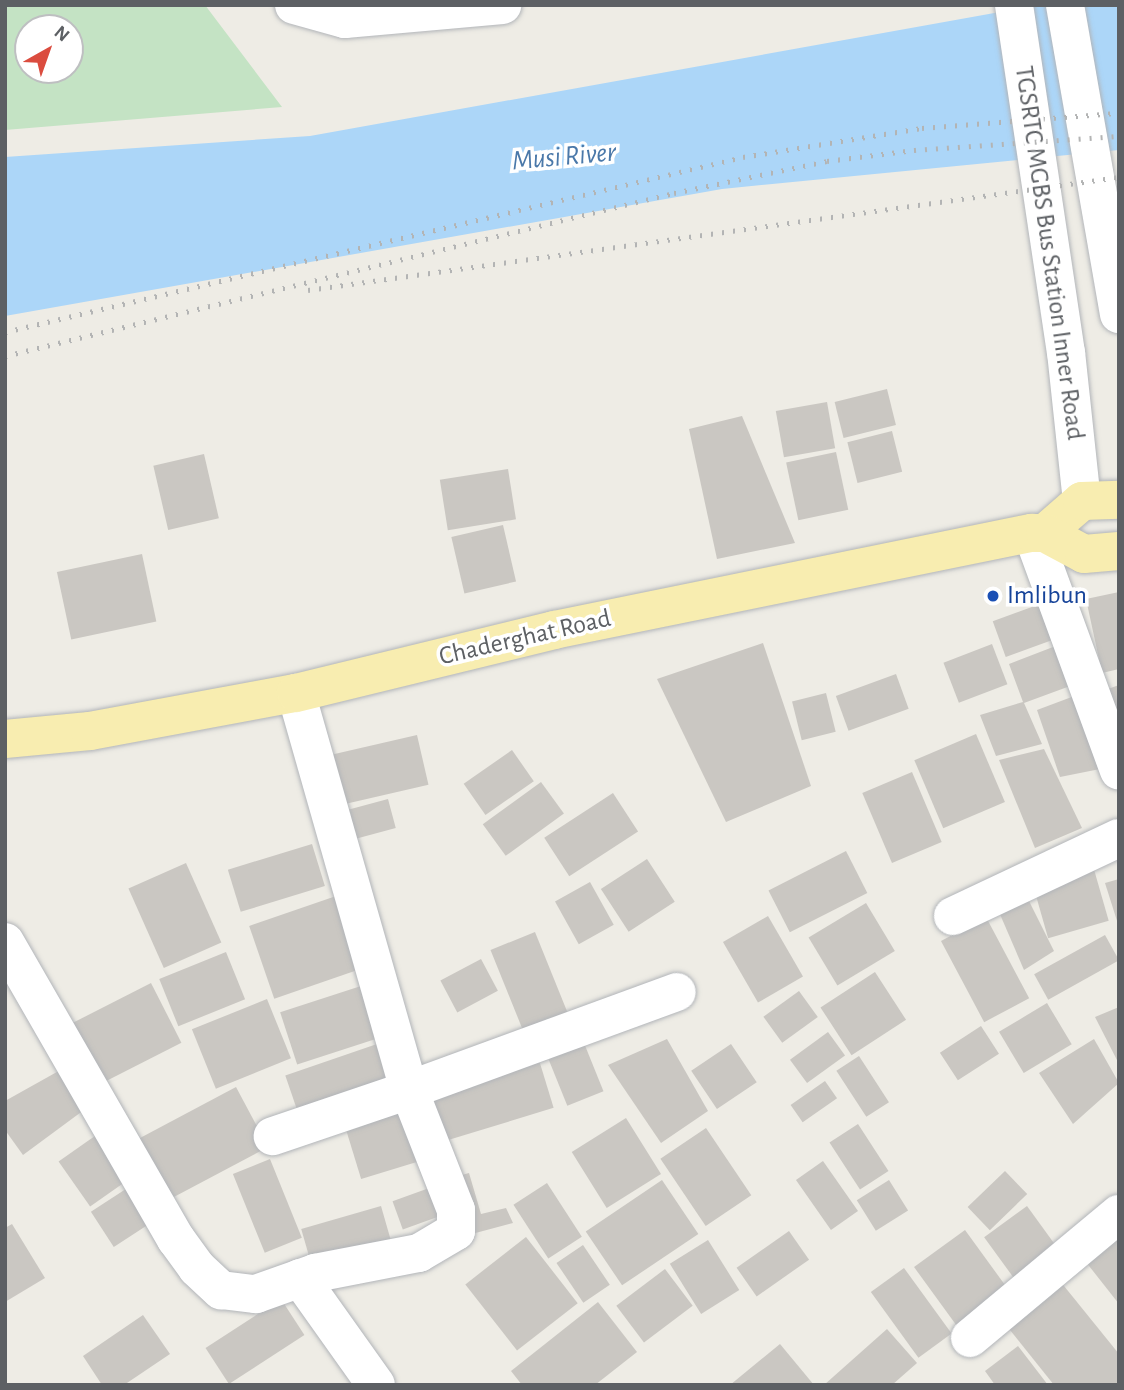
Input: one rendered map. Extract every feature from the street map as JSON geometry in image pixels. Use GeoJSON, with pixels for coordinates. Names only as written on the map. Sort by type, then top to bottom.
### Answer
{"type":"FeatureCollection","features":[{"type":"Feature","properties":{"kind":"main road","name":"Chaderghat Road"},"geometry":{"type":"LineString","coordinates":[[5,739],[90,731],[296,693],[554,630],[1039,533],[1100,500]]}},
{"type":"Feature","properties":{"kind":"main road"},"geometry":{"type":"LineString","coordinates":[[1039,533],[1084,554],[1119,551]]}},
{"type":"Feature","properties":{"kind":"street"},"geometry":{"type":"LineString","coordinates":[[294,5],[345,19],[502,5]]}},
{"type":"Feature","properties":{"kind":"street","name":"TGSRTC MGBS Bus Station Inner Road"},"geometry":{"type":"LineString","coordinates":[[1014,5],[1066,352],[1100,500]]}},
{"type":"Feature","properties":{"kind":"street","name":"TGSRTC MGBS Bus Station Inner Road"},"geometry":{"type":"LineString","coordinates":[[1065,5],[1119,314]]}},
{"type":"Feature","properties":{"kind":"street"},"geometry":{"type":"LineString","coordinates":[[1039,533],[1119,771]]}},
{"type":"Feature","properties":{"kind":"street"},"geometry":{"type":"LineString","coordinates":[[5,942],[197,1268],[221,1290],[242,1295],[300,1278],[419,1253],[456,1231],[456,1210],[409,1090],[296,693]]}},
{"type":"Feature","properties":{"kind":"street"},"geometry":{"type":"LineString","coordinates":[[953,916],[1119,838]]}},
{"type":"Feature","properties":{"kind":"street"},"geometry":{"type":"LineString","coordinates":[[273,1136],[409,1090],[677,992]]}},
{"type":"Feature","properties":{"kind":"street"},"geometry":{"type":"LineString","coordinates":[[970,1338],[1119,1214]]}},
{"type":"Feature","properties":{"kind":"street"},"geometry":{"type":"LineString","coordinates":[[300,1278],[376,1385]]}},
{"type":"Feature","properties":{"kind":"green space"},"geometry":{"type":"Polygon","coordinates":[[[5,5],[205,5],[282,107],[5,130],[5,5]]]}},
{"type":"Feature","properties":{"kind":"water","name":"Musi River"},"geometry":{"type":"Polygon","coordinates":[[[1039,5],[1119,5],[1119,150],[722,189],[5,316],[5,157],[310,136],[1039,5]]]}},
{"type":"Feature","properties":{"kind":"building"},"geometry":{"type":"Polygon","coordinates":[[[887,389],[896,425],[844,438],[835,402],[887,389]]]}},
{"type":"Feature","properties":{"kind":"building"},"geometry":{"type":"Polygon","coordinates":[[[827,402],[835,448],[784,457],[776,411],[827,402]]]}},
{"type":"Feature","properties":{"kind":"building"},"geometry":{"type":"Polygon","coordinates":[[[742,416],[795,543],[717,559],[689,429],[742,416]]]}},
{"type":"Feature","properties":{"kind":"building"},"geometry":{"type":"Polygon","coordinates":[[[892,431],[902,472],[858,483],[847,442],[892,431]]]}},
{"type":"Feature","properties":{"kind":"building"},"geometry":{"type":"Polygon","coordinates":[[[836,452],[848,510],[798,520],[786,463],[836,452]]]}},
{"type":"Feature","properties":{"kind":"building"},"geometry":{"type":"Polygon","coordinates":[[[204,454],[219,518],[168,530],[153,466],[204,454]]]}},
{"type":"Feature","properties":{"kind":"building"},"geometry":{"type":"Polygon","coordinates":[[[508,469],[516,519],[448,530],[440,480],[508,469]]]}},
{"type":"Feature","properties":{"kind":"building"},"geometry":{"type":"Polygon","coordinates":[[[503,525],[516,582],[464,593],[451,537],[503,525]]]}},
{"type":"Feature","properties":{"kind":"building"},"geometry":{"type":"Polygon","coordinates":[[[142,554],[156,621],[71,640],[57,572],[142,554]]]}},
{"type":"Feature","properties":{"kind":"building"},"geometry":{"type":"Polygon","coordinates":[[[1119,592],[1119,669],[1102,673],[1086,599],[1119,592]]]}},
{"type":"Feature","properties":{"kind":"building"},"geometry":{"type":"Polygon","coordinates":[[[1051,600],[1064,636],[1006,657],[993,621],[1051,600]]]}},
{"type":"Feature","properties":{"kind":"building"},"geometry":{"type":"Polygon","coordinates":[[[1066,642],[1081,682],[1024,703],[1042,744],[996,756],[980,715],[1023,702],[1009,664],[1066,642]]]}},
{"type":"Feature","properties":{"kind":"building"},"geometry":{"type":"Polygon","coordinates":[[[763,643],[811,786],[726,822],[657,679],[763,643]]]}},
{"type":"Feature","properties":{"kind":"building"},"geometry":{"type":"Polygon","coordinates":[[[992,644],[1007,684],[959,703],[943,663],[992,644]]]}},
{"type":"Feature","properties":{"kind":"building"},"geometry":{"type":"Polygon","coordinates":[[[896,674],[909,709],[849,731],[836,696],[896,674]]]}},
{"type":"Feature","properties":{"kind":"building"},"geometry":{"type":"Polygon","coordinates":[[[1119,685],[1119,716],[1108,689],[1119,685]]]}},
{"type":"Feature","properties":{"kind":"building"},"geometry":{"type":"Polygon","coordinates":[[[1085,692],[1105,768],[1060,777],[1037,710],[1085,692]]]}},
{"type":"Feature","properties":{"kind":"building"},"geometry":{"type":"Polygon","coordinates":[[[826,693],[836,732],[802,740],[792,701],[826,693]]]}},
{"type":"Feature","properties":{"kind":"building"},"geometry":{"type":"Polygon","coordinates":[[[976,734],[1005,802],[943,828],[914,760],[976,734]]]}},
{"type":"Feature","properties":{"kind":"building"},"geometry":{"type":"Polygon","coordinates":[[[417,735],[428,785],[342,805],[330,755],[417,735]]]}},
{"type":"Feature","properties":{"kind":"building"},"geometry":{"type":"Polygon","coordinates":[[[1044,749],[1082,828],[1035,848],[999,760],[1044,749]]]}},
{"type":"Feature","properties":{"kind":"building"},"geometry":{"type":"Polygon","coordinates":[[[512,750],[534,781],[485,815],[464,784],[512,750]]]}},
{"type":"Feature","properties":{"kind":"building"},"geometry":{"type":"Polygon","coordinates":[[[912,772],[942,842],[892,863],[862,793],[912,772]]]}},
{"type":"Feature","properties":{"kind":"building"},"geometry":{"type":"Polygon","coordinates":[[[541,782],[564,814],[506,856],[483,824],[541,782]]]}},
{"type":"Feature","properties":{"kind":"building"},"geometry":{"type":"Polygon","coordinates":[[[613,793],[638,832],[569,876],[544,838],[613,793]]]}},
{"type":"Feature","properties":{"kind":"building"},"geometry":{"type":"Polygon","coordinates":[[[388,799],[396,828],[349,840],[342,811],[388,799]]]}},
{"type":"Feature","properties":{"kind":"building"},"geometry":{"type":"Polygon","coordinates":[[[312,844],[325,886],[241,912],[228,870],[312,844]]]}},
{"type":"Feature","properties":{"kind":"building"},"geometry":{"type":"Polygon","coordinates":[[[846,851],[867,893],[790,932],[768,890],[846,851]]]}},
{"type":"Feature","properties":{"kind":"building"},"geometry":{"type":"Polygon","coordinates":[[[647,859],[675,902],[629,932],[601,889],[647,859]]]}},
{"type":"Feature","properties":{"kind":"building"},"geometry":{"type":"Polygon","coordinates":[[[186,863],[221,942],[164,968],[128,889],[186,863]]]}},
{"type":"Feature","properties":{"kind":"building"},"geometry":{"type":"Polygon","coordinates":[[[1093,866],[1109,921],[1048,938],[1032,883],[1093,866]]]}},
{"type":"Feature","properties":{"kind":"building"},"geometry":{"type":"Polygon","coordinates":[[[1119,879],[1119,924],[1118,924],[1105,883],[1119,879]]]}},
{"type":"Feature","properties":{"kind":"building"},"geometry":{"type":"Polygon","coordinates":[[[590,882],[614,925],[579,944],[555,901],[590,882]]]}},
{"type":"Feature","properties":{"kind":"building"},"geometry":{"type":"Polygon","coordinates":[[[339,895],[364,968],[274,999],[249,926],[339,895]]]}},
{"type":"Feature","properties":{"kind":"building"},"geometry":{"type":"Polygon","coordinates":[[[1029,901],[1054,951],[1024,970],[999,912],[1029,901]]]}},
{"type":"Feature","properties":{"kind":"building"},"geometry":{"type":"Polygon","coordinates":[[[866,903],[895,951],[837,986],[809,938],[866,903]]]}},
{"type":"Feature","properties":{"kind":"building"},"geometry":{"type":"Polygon","coordinates":[[[768,916],[803,977],[758,1003],[723,942],[768,916]]]}},
{"type":"Feature","properties":{"kind":"building"},"geometry":{"type":"Polygon","coordinates":[[[986,917],[1029,998],[984,1022],[941,941],[986,917]]]}},
{"type":"Feature","properties":{"kind":"building"},"geometry":{"type":"Polygon","coordinates":[[[535,932],[571,1021],[526,1039],[490,950],[535,932]]]}},
{"type":"Feature","properties":{"kind":"building"},"geometry":{"type":"Polygon","coordinates":[[[1105,935],[1119,960],[1048,1000],[1034,974],[1105,935]]]}},
{"type":"Feature","properties":{"kind":"building"},"geometry":{"type":"Polygon","coordinates":[[[226,952],[245,999],[178,1026],[159,979],[226,952]]]}},
{"type":"Feature","properties":{"kind":"building"},"geometry":{"type":"Polygon","coordinates":[[[481,959],[498,991],[457,1012],[440,981],[481,959]]]}},
{"type":"Feature","properties":{"kind":"building"},"geometry":{"type":"Polygon","coordinates":[[[875,972],[906,1020],[852,1055],[820,1007],[875,972]]]}},
{"type":"Feature","properties":{"kind":"building"},"geometry":{"type":"Polygon","coordinates":[[[151,983],[181,1043],[100,1084],[70,1024],[151,983]]]}},
{"type":"Feature","properties":{"kind":"building"},"geometry":{"type":"Polygon","coordinates":[[[361,986],[378,1038],[297,1065],[280,1012],[361,986]]]}},
{"type":"Feature","properties":{"kind":"building"},"geometry":{"type":"Polygon","coordinates":[[[799,991],[818,1017],[782,1043],[763,1017],[799,991]]]}},
{"type":"Feature","properties":{"kind":"building"},"geometry":{"type":"Polygon","coordinates":[[[267,999],[291,1058],[216,1089],[192,1029],[267,999]]]}},
{"type":"Feature","properties":{"kind":"building"},"geometry":{"type":"Polygon","coordinates":[[[1047,1003],[1072,1044],[1024,1073],[999,1032],[1047,1003]]]}},
{"type":"Feature","properties":{"kind":"building"},"geometry":{"type":"Polygon","coordinates":[[[1119,1007],[1119,1064],[1095,1017],[1119,1007]]]}},
{"type":"Feature","properties":{"kind":"building"},"geometry":{"type":"Polygon","coordinates":[[[981,1026],[999,1054],[958,1080],[940,1053],[981,1026]]]}},
{"type":"Feature","properties":{"kind":"building"},"geometry":{"type":"Polygon","coordinates":[[[828,1032],[845,1055],[807,1083],[790,1060],[828,1032]]]}},
{"type":"Feature","properties":{"kind":"building"},"geometry":{"type":"Polygon","coordinates":[[[667,1039],[708,1111],[661,1143],[608,1065],[667,1039]]]}},
{"type":"Feature","properties":{"kind":"building"},"geometry":{"type":"Polygon","coordinates":[[[1094,1039],[1119,1083],[1073,1124],[1039,1073],[1094,1039]]]}},
{"type":"Feature","properties":{"kind":"building"},"geometry":{"type":"Polygon","coordinates":[[[584,1043],[603,1091],[567,1106],[548,1058],[584,1043]]]}},
{"type":"Feature","properties":{"kind":"building"},"geometry":{"type":"Polygon","coordinates":[[[377,1044],[393,1090],[301,1122],[285,1076],[377,1044]]]}},
{"type":"Feature","properties":{"kind":"building"},"geometry":{"type":"Polygon","coordinates":[[[731,1044],[757,1082],[717,1109],[691,1071],[731,1044]]]}},
{"type":"Feature","properties":{"kind":"building"},"geometry":{"type":"Polygon","coordinates":[[[859,1056],[889,1102],[866,1117],[836,1071],[859,1056]]]}},
{"type":"Feature","properties":{"kind":"building"},"geometry":{"type":"Polygon","coordinates":[[[539,1060],[554,1108],[435,1144],[420,1096],[539,1060]]]}},
{"type":"Feature","properties":{"kind":"building"},"geometry":{"type":"Polygon","coordinates":[[[64,1068],[88,1107],[23,1155],[5,1130],[5,1101],[64,1068]]]}},
{"type":"Feature","properties":{"kind":"building"},"geometry":{"type":"Polygon","coordinates":[[[825,1081],[837,1098],[803,1122],[791,1105],[825,1081]]]}},
{"type":"Feature","properties":{"kind":"building"},"geometry":{"type":"Polygon","coordinates":[[[236,1087],[268,1147],[167,1201],[135,1141],[236,1087]]]}},
{"type":"Feature","properties":{"kind":"building"},"geometry":{"type":"Polygon","coordinates":[[[404,1097],[423,1160],[361,1179],[342,1116],[404,1097]]]}},
{"type":"Feature","properties":{"kind":"building"},"geometry":{"type":"Polygon","coordinates":[[[626,1118],[661,1174],[607,1208],[572,1152],[626,1118]]]}},
{"type":"Feature","properties":{"kind":"building"},"geometry":{"type":"Polygon","coordinates":[[[858,1124],[888,1171],[860,1189],[829,1143],[858,1124]]]}},
{"type":"Feature","properties":{"kind":"building"},"geometry":{"type":"Polygon","coordinates":[[[706,1128],[751,1195],[706,1226],[660,1159],[706,1128]]]}},
{"type":"Feature","properties":{"kind":"building"},"geometry":{"type":"Polygon","coordinates":[[[102,1131],[134,1176],[90,1206],[59,1161],[102,1131]]]}},
{"type":"Feature","properties":{"kind":"building"},"geometry":{"type":"Polygon","coordinates":[[[270,1159],[302,1238],[265,1253],[233,1174],[270,1159]]]}},
{"type":"Feature","properties":{"kind":"building"},"geometry":{"type":"Polygon","coordinates":[[[823,1161],[858,1211],[831,1230],[796,1180],[823,1161]]]}},
{"type":"Feature","properties":{"kind":"building"},"geometry":{"type":"Polygon","coordinates":[[[1005,1171],[1027,1194],[990,1230],[968,1207],[1005,1171]]]}},
{"type":"Feature","properties":{"kind":"building"},"geometry":{"type":"Polygon","coordinates":[[[469,1173],[481,1214],[506,1208],[513,1223],[468,1235],[451,1178],[469,1173]]]}},
{"type":"Feature","properties":{"kind":"building"},"geometry":{"type":"Polygon","coordinates":[[[662,1180],[698,1234],[622,1285],[586,1231],[662,1180]]]}},
{"type":"Feature","properties":{"kind":"building"},"geometry":{"type":"Polygon","coordinates":[[[889,1180],[908,1211],[876,1231],[857,1200],[889,1180]]]}},
{"type":"Feature","properties":{"kind":"building"},"geometry":{"type":"Polygon","coordinates":[[[547,1183],[582,1237],[548,1258],[513,1205],[547,1183]]]}},
{"type":"Feature","properties":{"kind":"building"},"geometry":{"type":"Polygon","coordinates":[[[132,1185],[155,1220],[114,1247],[91,1212],[132,1185]]]}},
{"type":"Feature","properties":{"kind":"building"},"geometry":{"type":"Polygon","coordinates":[[[432,1187],[442,1215],[403,1230],[393,1201],[432,1187]]]}},
{"type":"Feature","properties":{"kind":"building"},"geometry":{"type":"Polygon","coordinates":[[[381,1206],[394,1250],[314,1273],[301,1229],[381,1206]]]}},
{"type":"Feature","properties":{"kind":"building"},"geometry":{"type":"Polygon","coordinates":[[[1027,1206],[1061,1253],[1018,1284],[984,1237],[1027,1206]]]}},
{"type":"Feature","properties":{"kind":"building"},"geometry":{"type":"Polygon","coordinates":[[[12,1224],[45,1278],[5,1302],[5,1228],[12,1224]]]}},
{"type":"Feature","properties":{"kind":"building"},"geometry":{"type":"Polygon","coordinates":[[[1119,1228],[1119,1304],[1082,1257],[1119,1228]]]}},
{"type":"Feature","properties":{"kind":"building"},"geometry":{"type":"Polygon","coordinates":[[[965,1230],[1010,1292],[959,1329],[914,1267],[965,1230]]]}},
{"type":"Feature","properties":{"kind":"building"},"geometry":{"type":"Polygon","coordinates":[[[789,1231],[809,1260],[757,1296],[737,1268],[789,1231]]]}},
{"type":"Feature","properties":{"kind":"building"},"geometry":{"type":"Polygon","coordinates":[[[526,1237],[578,1303],[517,1351],[465,1284],[526,1237]]]}},
{"type":"Feature","properties":{"kind":"building"},"geometry":{"type":"Polygon","coordinates":[[[708,1240],[739,1290],[701,1314],[670,1264],[708,1240]]]}},
{"type":"Feature","properties":{"kind":"building"},"geometry":{"type":"Polygon","coordinates":[[[583,1245],[610,1285],[583,1303],[556,1263],[583,1245]]]}},
{"type":"Feature","properties":{"kind":"building"},"geometry":{"type":"Polygon","coordinates":[[[904,1268],[952,1334],[918,1358],[871,1292],[904,1268]]]}},
{"type":"Feature","properties":{"kind":"building"},"geometry":{"type":"Polygon","coordinates":[[[665,1269],[693,1306],[644,1342],[616,1306],[665,1269]]]}},
{"type":"Feature","properties":{"kind":"building"},"geometry":{"type":"Polygon","coordinates":[[[1060,1281],[1119,1354],[1119,1385],[1054,1385],[1006,1325],[1060,1281]]]}},
{"type":"Feature","properties":{"kind":"building"},"geometry":{"type":"Polygon","coordinates":[[[281,1299],[304,1335],[229,1384],[206,1348],[281,1299]]]}},
{"type":"Feature","properties":{"kind":"building"},"geometry":{"type":"Polygon","coordinates":[[[598,1302],[637,1352],[595,1385],[522,1385],[511,1371],[598,1302]]]}},
{"type":"Feature","properties":{"kind":"building"},"geometry":{"type":"Polygon","coordinates":[[[143,1315],[170,1354],[124,1385],[102,1385],[83,1356],[143,1315]]]}},
{"type":"Feature","properties":{"kind":"building"},"geometry":{"type":"Polygon","coordinates":[[[887,1329],[917,1363],[892,1385],[824,1385],[887,1329]]]}},
{"type":"Feature","properties":{"kind":"building"},"geometry":{"type":"Polygon","coordinates":[[[780,1344],[814,1385],[730,1385],[780,1344]]]}},
{"type":"Feature","properties":{"kind":"building"},"geometry":{"type":"Polygon","coordinates":[[[1018,1346],[1048,1385],[995,1385],[985,1371],[1018,1346]]]}},
{"type":"Feature","properties":{"kind":"railway"},"geometry":{"type":"LineString","coordinates":[[5,332],[743,157],[922,128],[1119,113]]}},
{"type":"Feature","properties":{"kind":"railway"},"geometry":{"type":"LineString","coordinates":[[5,356],[674,193],[827,161],[914,150],[1119,136]]}},
{"type":"Feature","properties":{"kind":"railway"},"geometry":{"type":"LineString","coordinates":[[308,290],[1119,177]]}},
{"type":"Feature","properties":{"kind":"place","name":"Imlibun"},"geometry":{"type":"Point","coordinates":[993,596]}}]}
